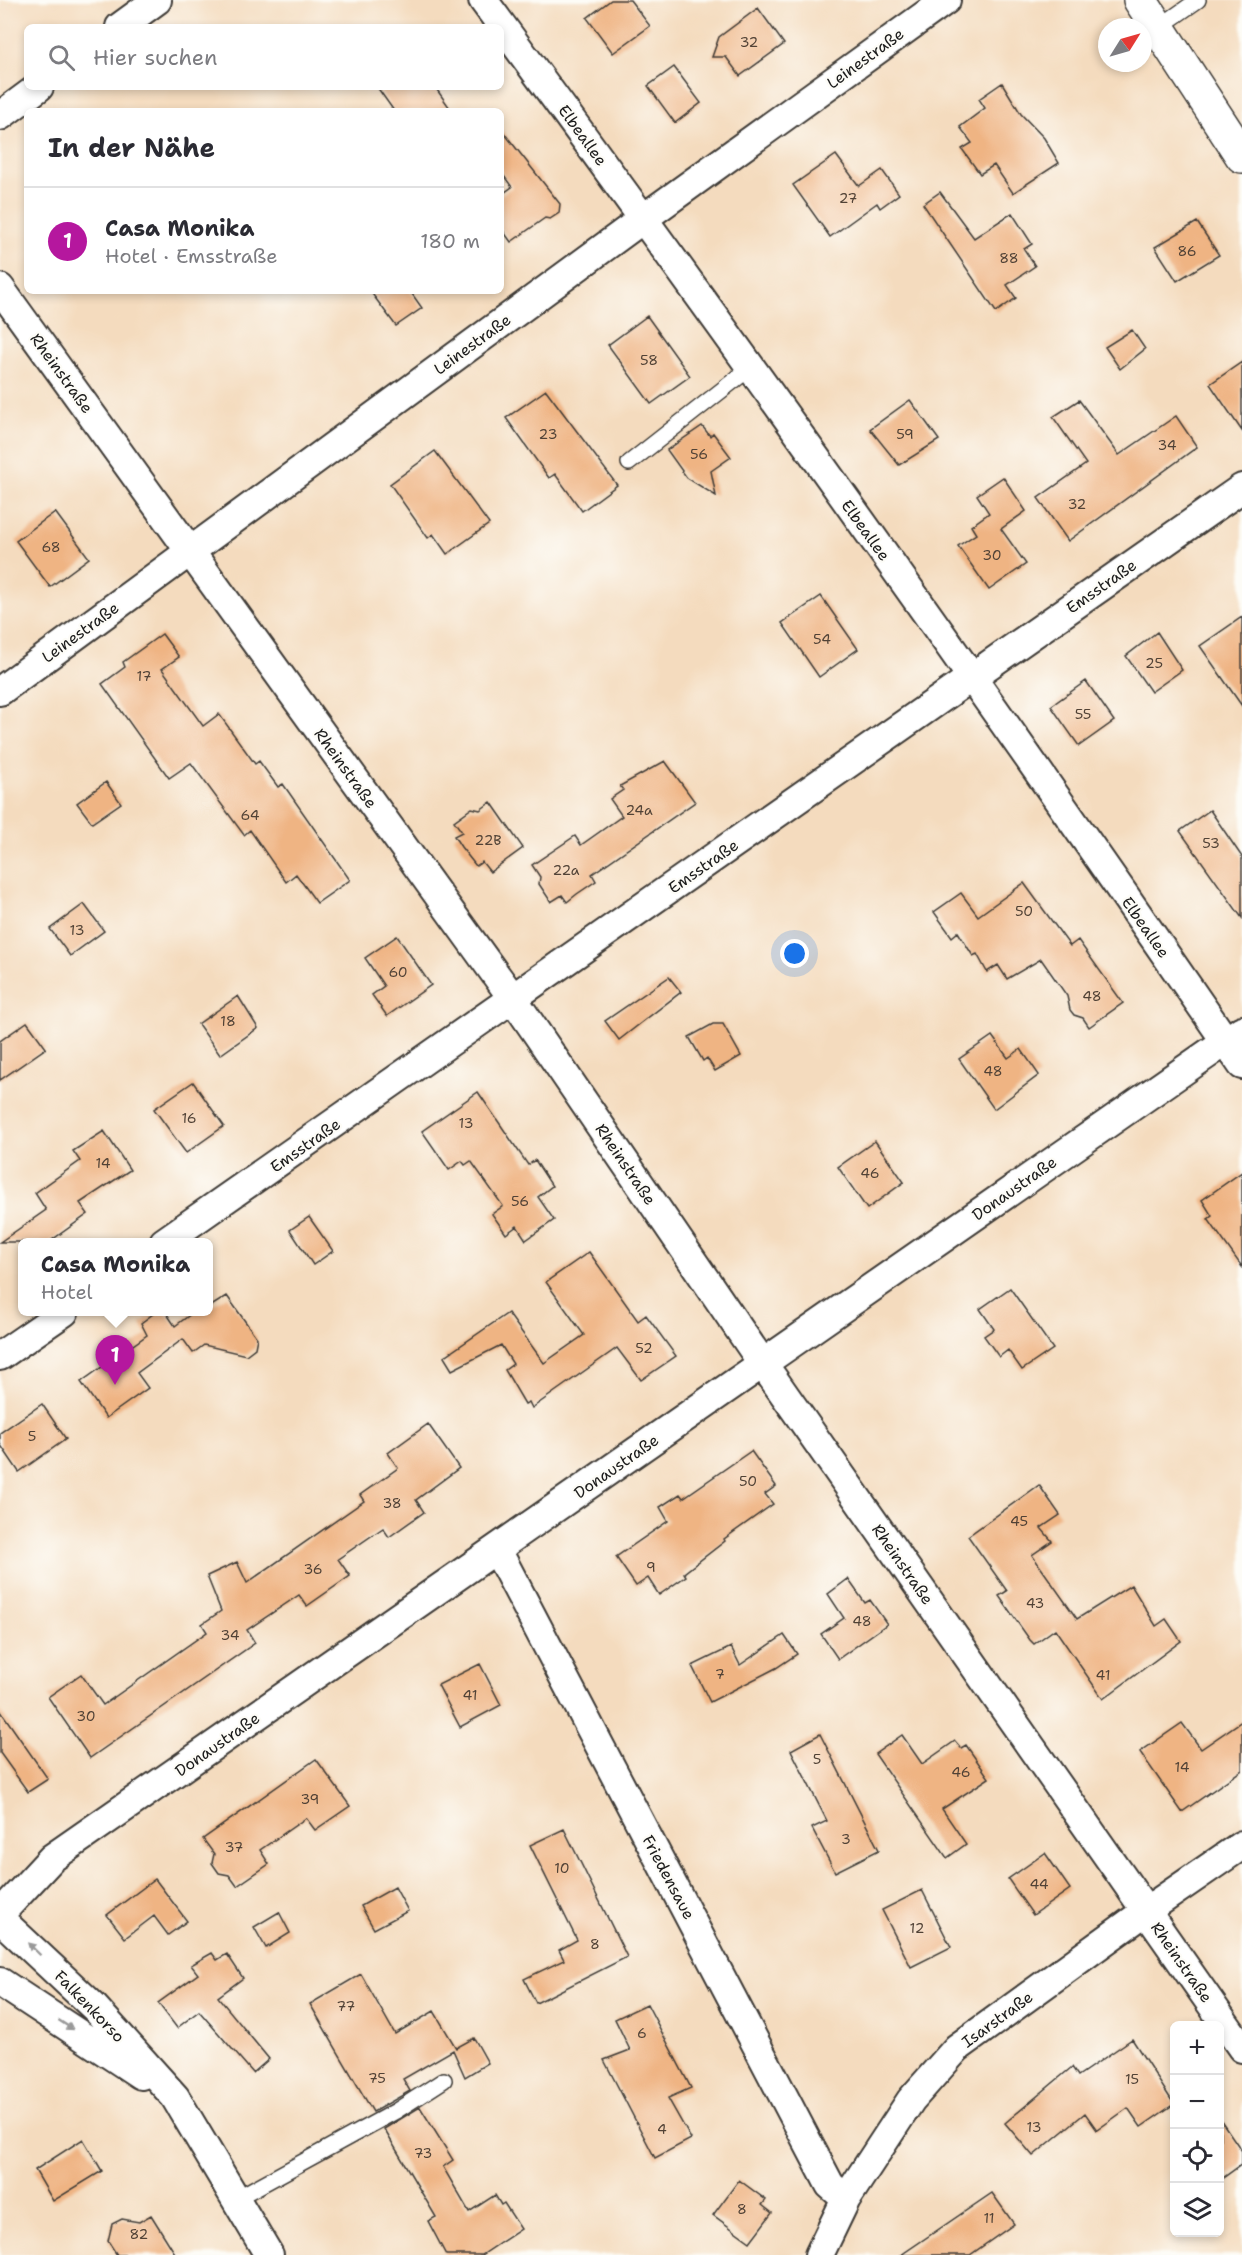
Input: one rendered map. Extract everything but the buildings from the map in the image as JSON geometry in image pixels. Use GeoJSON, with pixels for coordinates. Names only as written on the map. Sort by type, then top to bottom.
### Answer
{"type":"FeatureCollection","features":[{"type":"Feature","properties":{"kind":"street"},"geometry":{"type":"LineString","coordinates":[[124,24],[157,0]]}},
{"type":"Feature","properties":{"kind":"street","name":"Elbeallee"},"geometry":{"type":"LineString","coordinates":[[483,0],[501,24]]}},
{"type":"Feature","properties":{"kind":"street","name":"Leinestraße"},"geometry":{"type":"LineString","coordinates":[[0,691],[644,218],[946,0]]}},
{"type":"Feature","properties":{"kind":"street"},"geometry":{"type":"LineString","coordinates":[[1140,0],[1242,156]]}},
{"type":"Feature","properties":{"kind":"street","name":"Elbeallee"},"geometry":{"type":"LineString","coordinates":[[504,28],[644,218],[971,677],[1234,1035],[1242,1065]]}},
{"type":"Feature","properties":{"kind":"street"},"geometry":{"type":"LineString","coordinates":[[0,116],[35,90]]}},
{"type":"Feature","properties":{"kind":"street","name":"Rheinstraße"},"geometry":{"type":"LineString","coordinates":[[0,288],[514,1000],[763,1364],[1242,2048]]}},
{"type":"Feature","properties":{"kind":"street","name":"Emsstraße"},"geometry":{"type":"LineString","coordinates":[[170,1238],[514,1000],[1242,488]]}},
{"type":"Feature","properties":{"kind":"street","name":"Donaustraße"},"geometry":{"type":"LineString","coordinates":[[0,1914],[52,1858],[1234,1035]]}},
{"type":"Feature","properties":{"kind":"street"},"geometry":{"type":"LineString","coordinates":[[3,1347],[56,1316]]}},
{"type":"Feature","properties":{"kind":"street","name":"Friedensaue"},"geometry":{"type":"LineString","coordinates":[[497,1550],[830,2185],[846,2199]]}},
{"type":"Feature","properties":{"kind":"street","name":"Isarstraße"},"geometry":{"type":"LineString","coordinates":[[819,2255],[846,2199],[911,2100],[957,2048],[1146,1911],[1242,1845]]}},
{"type":"Feature","properties":{"kind":"street","name":"Falkenkorso"},"geometry":{"type":"LineString","coordinates":[[0,1919],[94,2007],[176,2097],[269,2255]]}},
{"type":"Feature","properties":{"kind":"street","name":"Falkenkorso"},"geometry":{"type":"LineString","coordinates":[[0,1982],[176,2097]]}},
{"type":"Feature","properties":{"kind":"lane"},"geometry":{"type":"LineString","coordinates":[[1158,28],[1198,0]]}},
{"type":"Feature","properties":{"kind":"lane"},"geometry":{"type":"LineString","coordinates":[[629,464],[750,368]]}},
{"type":"Feature","properties":{"kind":"lane"},"geometry":{"type":"LineString","coordinates":[[236,2199],[396,2111],[444,2080]]}},
{"type":"Feature","properties":{"kind":"place","name":"Casa Monika"},"geometry":{"type":"Point","coordinates":[115,1385]}}]}
